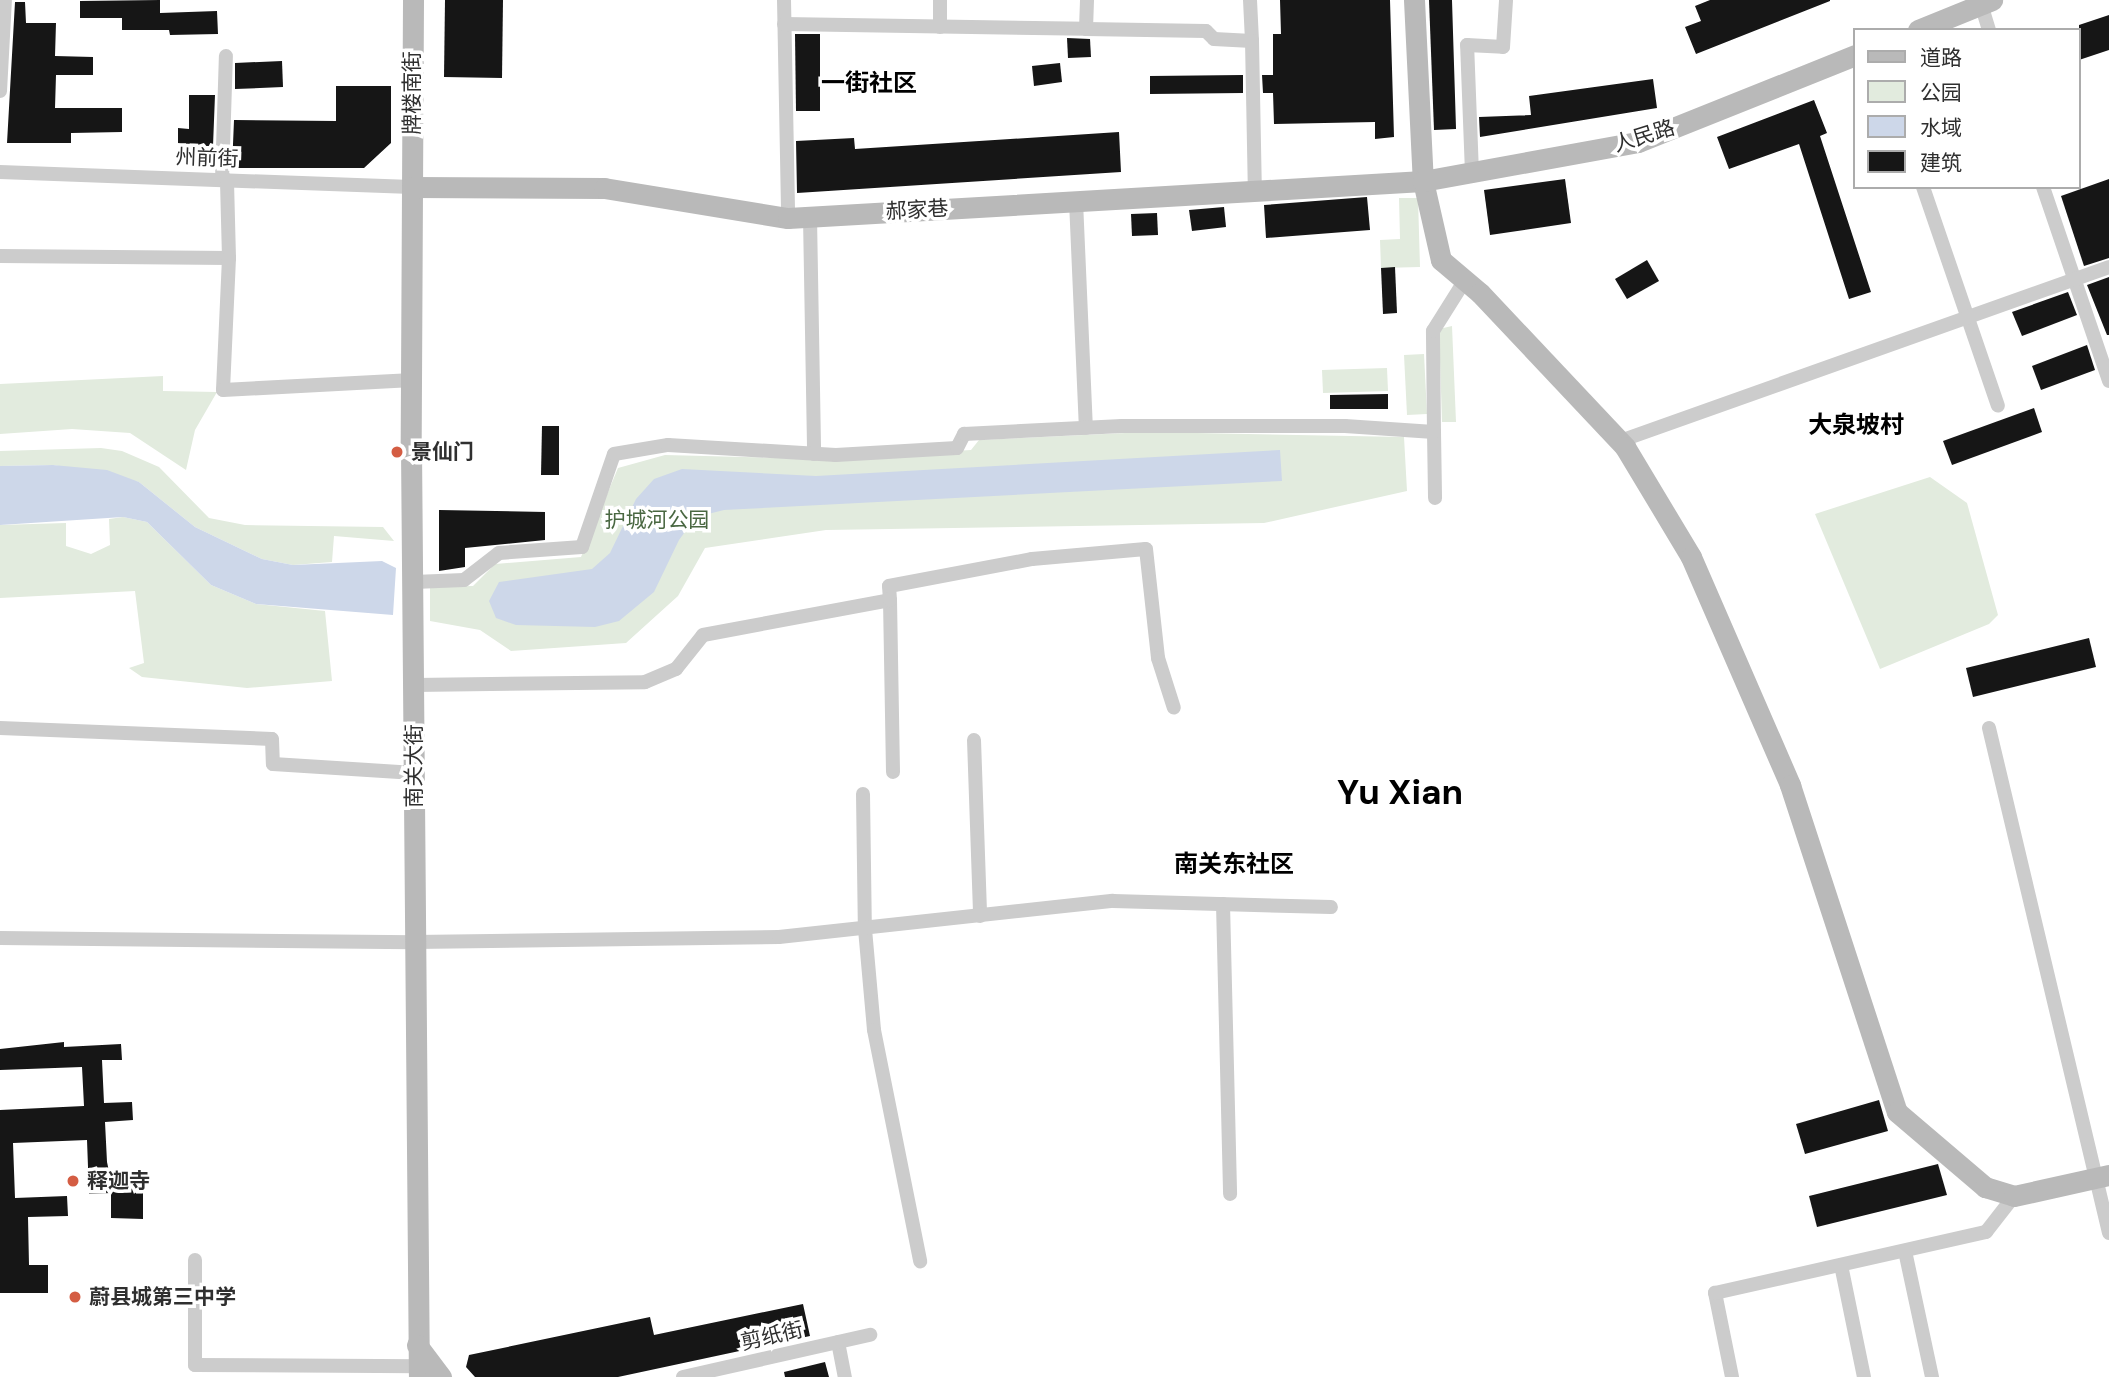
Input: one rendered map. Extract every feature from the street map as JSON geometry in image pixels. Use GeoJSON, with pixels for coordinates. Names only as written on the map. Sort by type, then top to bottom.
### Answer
{"type":"FeatureCollection","features":[{"type":"Feature","properties":{"kind":"street"},"geometry":{"type":"LineString","coordinates":[[0,91],[5,0]]}},
{"type":"Feature","properties":{"kind":"street","name":"牌楼南街"},"geometry":{"type":"LineString","coordinates":[[412,187],[413,0]]}},
{"type":"Feature","properties":{"kind":"street"},"geometry":{"type":"LineString","coordinates":[[784,0],[788,218]]}},
{"type":"Feature","properties":{"kind":"street"},"geometry":{"type":"LineString","coordinates":[[940,0],[940,27]]}},
{"type":"Feature","properties":{"kind":"street"},"geometry":{"type":"LineString","coordinates":[[1086,29],[1087,0]]}},
{"type":"Feature","properties":{"kind":"street"},"geometry":{"type":"LineString","coordinates":[[1250,0],[1255,191]]}},
{"type":"Feature","properties":{"kind":"street"},"geometry":{"type":"LineString","coordinates":[[1414,0],[1423,181],[1441,260],[1465,280],[1620,441],[1691,556],[1790,785],[1897,1112],[1985,1187],[2014,1196],[2103,1177]]}},
{"type":"Feature","properties":{"kind":"street"},"geometry":{"type":"LineString","coordinates":[[1472,173],[1467,45],[1503,47],[1506,0]]}},
{"type":"Feature","properties":{"kind":"street"},"geometry":{"type":"LineString","coordinates":[[1923,28],[1986,2],[1989,28]]}},
{"type":"Feature","properties":{"kind":"street"},"geometry":{"type":"LineString","coordinates":[[784,24],[1206,31],[1214,39],[1252,41]]}},
{"type":"Feature","properties":{"kind":"street","name":"人民路"},"geometry":{"type":"LineString","coordinates":[[1423,181],[1638,142],[1854,55]]}},
{"type":"Feature","properties":{"kind":"street"},"geometry":{"type":"LineString","coordinates":[[226,56],[225,180],[229,258],[223,390],[413,380]]}},
{"type":"Feature","properties":{"kind":"street","name":"州前街"},"geometry":{"type":"LineString","coordinates":[[0,172],[412,187]]}},
{"type":"Feature","properties":{"kind":"street","name":"郝家巷"},"geometry":{"type":"LineString","coordinates":[[412,187],[604,188],[788,218],[1423,181]]}},
{"type":"Feature","properties":{"kind":"street","name":"南关大街"},"geometry":{"type":"LineString","coordinates":[[412,187],[419,1372]]}},
{"type":"Feature","properties":{"kind":"street"},"geometry":{"type":"LineString","coordinates":[[1924,189],[1998,405]]}},
{"type":"Feature","properties":{"kind":"street"},"geometry":{"type":"LineString","coordinates":[[2044,189],[2109,381]]}},
{"type":"Feature","properties":{"kind":"street"},"geometry":{"type":"LineString","coordinates":[[1076,201],[1086,428]]}},
{"type":"Feature","properties":{"kind":"street"},"geometry":{"type":"LineString","coordinates":[[810,217],[814,454]]}},
{"type":"Feature","properties":{"kind":"street"},"geometry":{"type":"LineString","coordinates":[[0,256],[229,258]]}},
{"type":"Feature","properties":{"kind":"street"},"geometry":{"type":"LineString","coordinates":[[1620,441],[2109,267]]}},
{"type":"Feature","properties":{"kind":"street"},"geometry":{"type":"LineString","coordinates":[[1435,498],[1433,331],[1465,280]]}},
{"type":"Feature","properties":{"kind":"street"},"geometry":{"type":"LineString","coordinates":[[414,582],[464,580],[499,553],[582,547],[614,454],[668,445],[814,454],[957,447],[964,434],[1086,428],[1345,426],[1434,432]]}},
{"type":"Feature","properties":{"kind":"street"},"geometry":{"type":"LineString","coordinates":[[893,772],[889,586],[1032,559],[1146,549],[1158,658],[1174,708]]}},
{"type":"Feature","properties":{"kind":"street"},"geometry":{"type":"LineString","coordinates":[[414,685],[645,682],[676,669],[703,635],[890,600]]}},
{"type":"Feature","properties":{"kind":"street"},"geometry":{"type":"LineString","coordinates":[[0,728],[272,739],[273,764],[415,772]]}},
{"type":"Feature","properties":{"kind":"street"},"geometry":{"type":"LineString","coordinates":[[1989,728],[2103,1177],[2109,1233]]}},
{"type":"Feature","properties":{"kind":"street"},"geometry":{"type":"LineString","coordinates":[[974,740],[980,916]]}},
{"type":"Feature","properties":{"kind":"street"},"geometry":{"type":"LineString","coordinates":[[863,794],[865,929],[874,1030],[920,1261]]}},
{"type":"Feature","properties":{"kind":"street"},"geometry":{"type":"LineString","coordinates":[[0,938],[415,942],[779,937],[1113,901],[1331,907]]}},
{"type":"Feature","properties":{"kind":"street"},"geometry":{"type":"LineString","coordinates":[[1223,904],[1230,1194]]}},
{"type":"Feature","properties":{"kind":"street"},"geometry":{"type":"LineString","coordinates":[[1732,1377],[1715,1293],[1986,1232],[2014,1196]]}},
{"type":"Feature","properties":{"kind":"street"},"geometry":{"type":"LineString","coordinates":[[1905,1251],[1932,1377]]}},
{"type":"Feature","properties":{"kind":"street"},"geometry":{"type":"LineString","coordinates":[[195,1260],[195,1365],[419,1372]]}},
{"type":"Feature","properties":{"kind":"street"},"geometry":{"type":"LineString","coordinates":[[1841,1265],[1864,1377]]}},
{"type":"Feature","properties":{"kind":"street","name":"剪纸街"},"geometry":{"type":"LineString","coordinates":[[683,1377],[870,1335]]}},
{"type":"Feature","properties":{"kind":"street"},"geometry":{"type":"LineString","coordinates":[[838,1342],[845,1377]]}},
{"type":"Feature","properties":{"kind":"street"},"geometry":{"type":"LineString","coordinates":[[417,1345],[441,1377]]}},
{"type":"Feature","properties":{"kind":"green space"},"geometry":{"type":"Polygon","coordinates":[[[1399,198],[1418,198],[1420,267],[1381,268],[1380,240],[1400,239],[1399,198]]]}},
{"type":"Feature","properties":{"kind":"green space"},"geometry":{"type":"Polygon","coordinates":[[[1452,326],[1456,422],[1442,422],[1439,329],[1452,326]]]}},
{"type":"Feature","properties":{"kind":"green space"},"geometry":{"type":"Polygon","coordinates":[[[1424,354],[1427,414],[1407,415],[1404,355],[1424,354]]]}},
{"type":"Feature","properties":{"kind":"green space"},"geometry":{"type":"Polygon","coordinates":[[[1387,368],[1388,391],[1323,393],[1322,370],[1387,368]]]}},
{"type":"Feature","properties":{"kind":"green space"},"geometry":{"type":"Polygon","coordinates":[[[163,376],[163,391],[217,392],[195,430],[186,470],[130,433],[72,429],[0,434],[0,384],[163,376]]]}},
{"type":"Feature","properties":{"kind":"green space","name":"护城河公园"},"geometry":{"type":"Polygon","coordinates":[[[1146,432],[1404,437],[1407,491],[1264,523],[826,530],[705,548],[678,596],[626,643],[511,651],[480,630],[430,621],[430,587],[473,586],[495,564],[581,557],[618,468],[665,455],[819,459],[971,450],[979,440],[1146,432]]]}},
{"type":"Feature","properties":{"kind":"green space"},"geometry":{"type":"Polygon","coordinates":[[[101,448],[122,451],[159,467],[209,518],[245,525],[383,527],[394,541],[334,536],[332,562],[293,565],[262,559],[195,527],[139,482],[54,465],[0,466],[0,451],[101,448]]]}},
{"type":"Feature","properties":{"kind":"green space"},"geometry":{"type":"Polygon","coordinates":[[[1930,477],[1967,503],[1998,615],[1989,624],[1880,669],[1815,514],[1930,477]]]}},
{"type":"Feature","properties":{"kind":"green space"},"geometry":{"type":"Polygon","coordinates":[[[123,517],[147,522],[211,585],[256,604],[325,611],[332,681],[247,688],[142,677],[129,668],[144,663],[135,591],[0,598],[0,525],[66,523],[66,546],[91,554],[110,545],[109,519],[123,517]]]}},
{"type":"Feature","properties":{"kind":"water"},"geometry":{"type":"Polygon","coordinates":[[[1280,450],[1282,481],[724,510],[696,517],[679,540],[654,592],[619,621],[595,627],[516,625],[496,618],[489,601],[499,582],[592,569],[610,553],[636,499],[654,479],[682,469],[816,476],[1280,450]]]}},
{"type":"Feature","properties":{"kind":"water"},"geometry":{"type":"Polygon","coordinates":[[[53,465],[107,470],[139,482],[195,527],[262,559],[293,565],[382,561],[396,568],[393,615],[256,604],[211,585],[147,522],[123,517],[0,525],[0,466],[53,465]]]}},
{"type":"Feature","properties":{"kind":"building"},"geometry":{"type":"Polygon","coordinates":[[[160,0],[160,13],[217,11],[218,34],[170,35],[169,30],[122,30],[122,18],[80,18],[80,1],[160,0]]]}},
{"type":"Feature","properties":{"kind":"building"},"geometry":{"type":"Polygon","coordinates":[[[445,0],[503,0],[502,78],[444,77],[445,0]]]}},
{"type":"Feature","properties":{"kind":"building"},"geometry":{"type":"Polygon","coordinates":[[[1280,0],[1390,0],[1394,137],[1375,139],[1375,122],[1274,124],[1273,93],[1263,93],[1262,75],[1273,75],[1273,34],[1281,34],[1280,0]]]}},
{"type":"Feature","properties":{"kind":"building"},"geometry":{"type":"Polygon","coordinates":[[[1429,0],[1452,0],[1456,129],[1434,130],[1429,0]]]}},
{"type":"Feature","properties":{"kind":"building"},"geometry":{"type":"Polygon","coordinates":[[[1710,0],[1830,1],[1696,54],[1685,27],[1701,21],[1695,6],[1710,0]]]}},
{"type":"Feature","properties":{"kind":"building"},"geometry":{"type":"Polygon","coordinates":[[[15,2],[25,2],[26,23],[56,23],[55,56],[93,57],[93,75],[56,75],[55,108],[122,108],[122,132],[71,133],[71,143],[7,143],[15,2]]]}},
{"type":"Feature","properties":{"kind":"building"},"geometry":{"type":"Polygon","coordinates":[[[2109,15],[2109,50],[2081,59],[2079,25],[2109,15]]]}},
{"type":"Feature","properties":{"kind":"building"},"geometry":{"type":"Polygon","coordinates":[[[795,34],[820,34],[820,111],[796,111],[795,34]]]}},
{"type":"Feature","properties":{"kind":"building"},"geometry":{"type":"Polygon","coordinates":[[[1067,38],[1090,39],[1091,57],[1068,58],[1067,38]]]}},
{"type":"Feature","properties":{"kind":"building"},"geometry":{"type":"Polygon","coordinates":[[[282,61],[283,87],[235,89],[235,63],[282,61]]]}},
{"type":"Feature","properties":{"kind":"building"},"geometry":{"type":"Polygon","coordinates":[[[1060,63],[1062,82],[1034,86],[1032,66],[1060,63]]]}},
{"type":"Feature","properties":{"kind":"building"},"geometry":{"type":"Polygon","coordinates":[[[1243,75],[1243,93],[1150,94],[1150,76],[1243,75]]]}},
{"type":"Feature","properties":{"kind":"building"},"geometry":{"type":"Polygon","coordinates":[[[1653,79],[1657,108],[1480,137],[1479,117],[1531,115],[1529,96],[1653,79]]]}},
{"type":"Feature","properties":{"kind":"building"},"geometry":{"type":"Polygon","coordinates":[[[336,86],[391,86],[391,143],[364,168],[232,168],[234,120],[336,121],[336,86]]]}},
{"type":"Feature","properties":{"kind":"building"},"geometry":{"type":"Polygon","coordinates":[[[189,95],[215,95],[213,146],[178,146],[178,128],[189,129],[189,95]]]}},
{"type":"Feature","properties":{"kind":"building"},"geometry":{"type":"Polygon","coordinates":[[[1814,100],[1827,133],[1820,136],[1871,292],[1849,299],[1799,144],[1729,169],[1717,137],[1814,100]]]}},
{"type":"Feature","properties":{"kind":"building"},"geometry":{"type":"Polygon","coordinates":[[[1119,132],[1121,172],[797,193],[796,141],[854,138],[855,149],[1119,132]]]}},
{"type":"Feature","properties":{"kind":"building"},"geometry":{"type":"Polygon","coordinates":[[[1565,179],[1571,223],[1490,235],[1484,190],[1565,179]]]}},
{"type":"Feature","properties":{"kind":"building"},"geometry":{"type":"Polygon","coordinates":[[[2109,179],[2109,258],[2084,266],[2061,196],[2109,179]]]}},
{"type":"Feature","properties":{"kind":"building"},"geometry":{"type":"Polygon","coordinates":[[[1367,197],[1370,230],[1266,238],[1264,205],[1367,197]]]}},
{"type":"Feature","properties":{"kind":"building"},"geometry":{"type":"Polygon","coordinates":[[[1224,207],[1226,227],[1192,231],[1189,210],[1224,207]]]}},
{"type":"Feature","properties":{"kind":"building"},"geometry":{"type":"Polygon","coordinates":[[[1157,213],[1158,235],[1132,236],[1131,214],[1157,213]]]}},
{"type":"Feature","properties":{"kind":"building"},"geometry":{"type":"Polygon","coordinates":[[[1647,260],[1659,281],[1627,299],[1615,279],[1647,260]]]}},
{"type":"Feature","properties":{"kind":"building"},"geometry":{"type":"Polygon","coordinates":[[[1395,267],[1397,313],[1383,314],[1381,268],[1395,267]]]}},
{"type":"Feature","properties":{"kind":"building"},"geometry":{"type":"Polygon","coordinates":[[[2109,277],[2109,335],[2107,335],[2087,285],[2109,277]]]}},
{"type":"Feature","properties":{"kind":"building"},"geometry":{"type":"Polygon","coordinates":[[[2068,292],[2077,315],[2022,336],[2012,312],[2068,292]]]}},
{"type":"Feature","properties":{"kind":"building"},"geometry":{"type":"Polygon","coordinates":[[[2087,345],[2095,370],[2041,390],[2032,366],[2087,345]]]}},
{"type":"Feature","properties":{"kind":"building"},"geometry":{"type":"Polygon","coordinates":[[[1388,394],[1388,409],[1330,409],[1330,395],[1388,394]]]}},
{"type":"Feature","properties":{"kind":"building"},"geometry":{"type":"Polygon","coordinates":[[[2034,408],[2042,432],[1952,465],[1943,441],[2034,408]]]}},
{"type":"Feature","properties":{"kind":"building"},"geometry":{"type":"Polygon","coordinates":[[[542,426],[559,426],[559,475],[541,475],[542,426]]]}},
{"type":"Feature","properties":{"kind":"building"},"geometry":{"type":"Polygon","coordinates":[[[439,510],[545,512],[545,540],[465,548],[465,567],[439,571],[439,510]]]}},
{"type":"Feature","properties":{"kind":"building"},"geometry":{"type":"Polygon","coordinates":[[[2089,638],[2096,667],[1973,697],[1966,668],[2089,638]]]}},
{"type":"Feature","properties":{"kind":"building"},"geometry":{"type":"Polygon","coordinates":[[[64,1042],[64,1047],[121,1044],[122,1060],[102,1060],[104,1103],[132,1102],[133,1120],[105,1122],[107,1162],[110,1176],[143,1176],[143,1219],[111,1218],[111,1193],[89,1194],[87,1140],[13,1143],[15,1198],[67,1196],[68,1216],[28,1217],[29,1265],[48,1265],[48,1293],[0,1293],[0,1110],[84,1106],[82,1067],[0,1070],[0,1049],[64,1042]]]}},
{"type":"Feature","properties":{"kind":"building"},"geometry":{"type":"Polygon","coordinates":[[[1879,1100],[1888,1131],[1805,1154],[1796,1124],[1879,1100]]]}},
{"type":"Feature","properties":{"kind":"building"},"geometry":{"type":"Polygon","coordinates":[[[1938,1164],[1947,1195],[1817,1227],[1809,1196],[1938,1164]]]}},
{"type":"Feature","properties":{"kind":"building"},"geometry":{"type":"Polygon","coordinates":[[[803,1304],[810,1336],[618,1377],[475,1377],[466,1367],[469,1355],[650,1317],[654,1335],[803,1304]]]}},
{"type":"Feature","properties":{"kind":"building"},"geometry":{"type":"Polygon","coordinates":[[[825,1362],[829,1377],[785,1377],[784,1372],[825,1362]]]}},
{"type":"Feature","properties":{"kind":"place","name":"景仙门"},"geometry":{"type":"Point","coordinates":[397,452]}},
{"type":"Feature","properties":{"kind":"place","name":"释迦寺"},"geometry":{"type":"Point","coordinates":[73,1181]}},
{"type":"Feature","properties":{"kind":"place","name":"蔚县城第三中学"},"geometry":{"type":"Point","coordinates":[75,1297]}},
{"type":"Feature","properties":{"kind":"district","name":"一街社区"},"geometry":{"type":"Point","coordinates":[869,83]}},
{"type":"Feature","properties":{"kind":"district","name":"大泉坡村"},"geometry":{"type":"Point","coordinates":[1856,425]}},
{"type":"Feature","properties":{"kind":"district","name":"Yu Xian"},"geometry":{"type":"Point","coordinates":[1400,792]}},
{"type":"Feature","properties":{"kind":"district","name":"南关东社区"},"geometry":{"type":"Point","coordinates":[1234,864]}}]}
